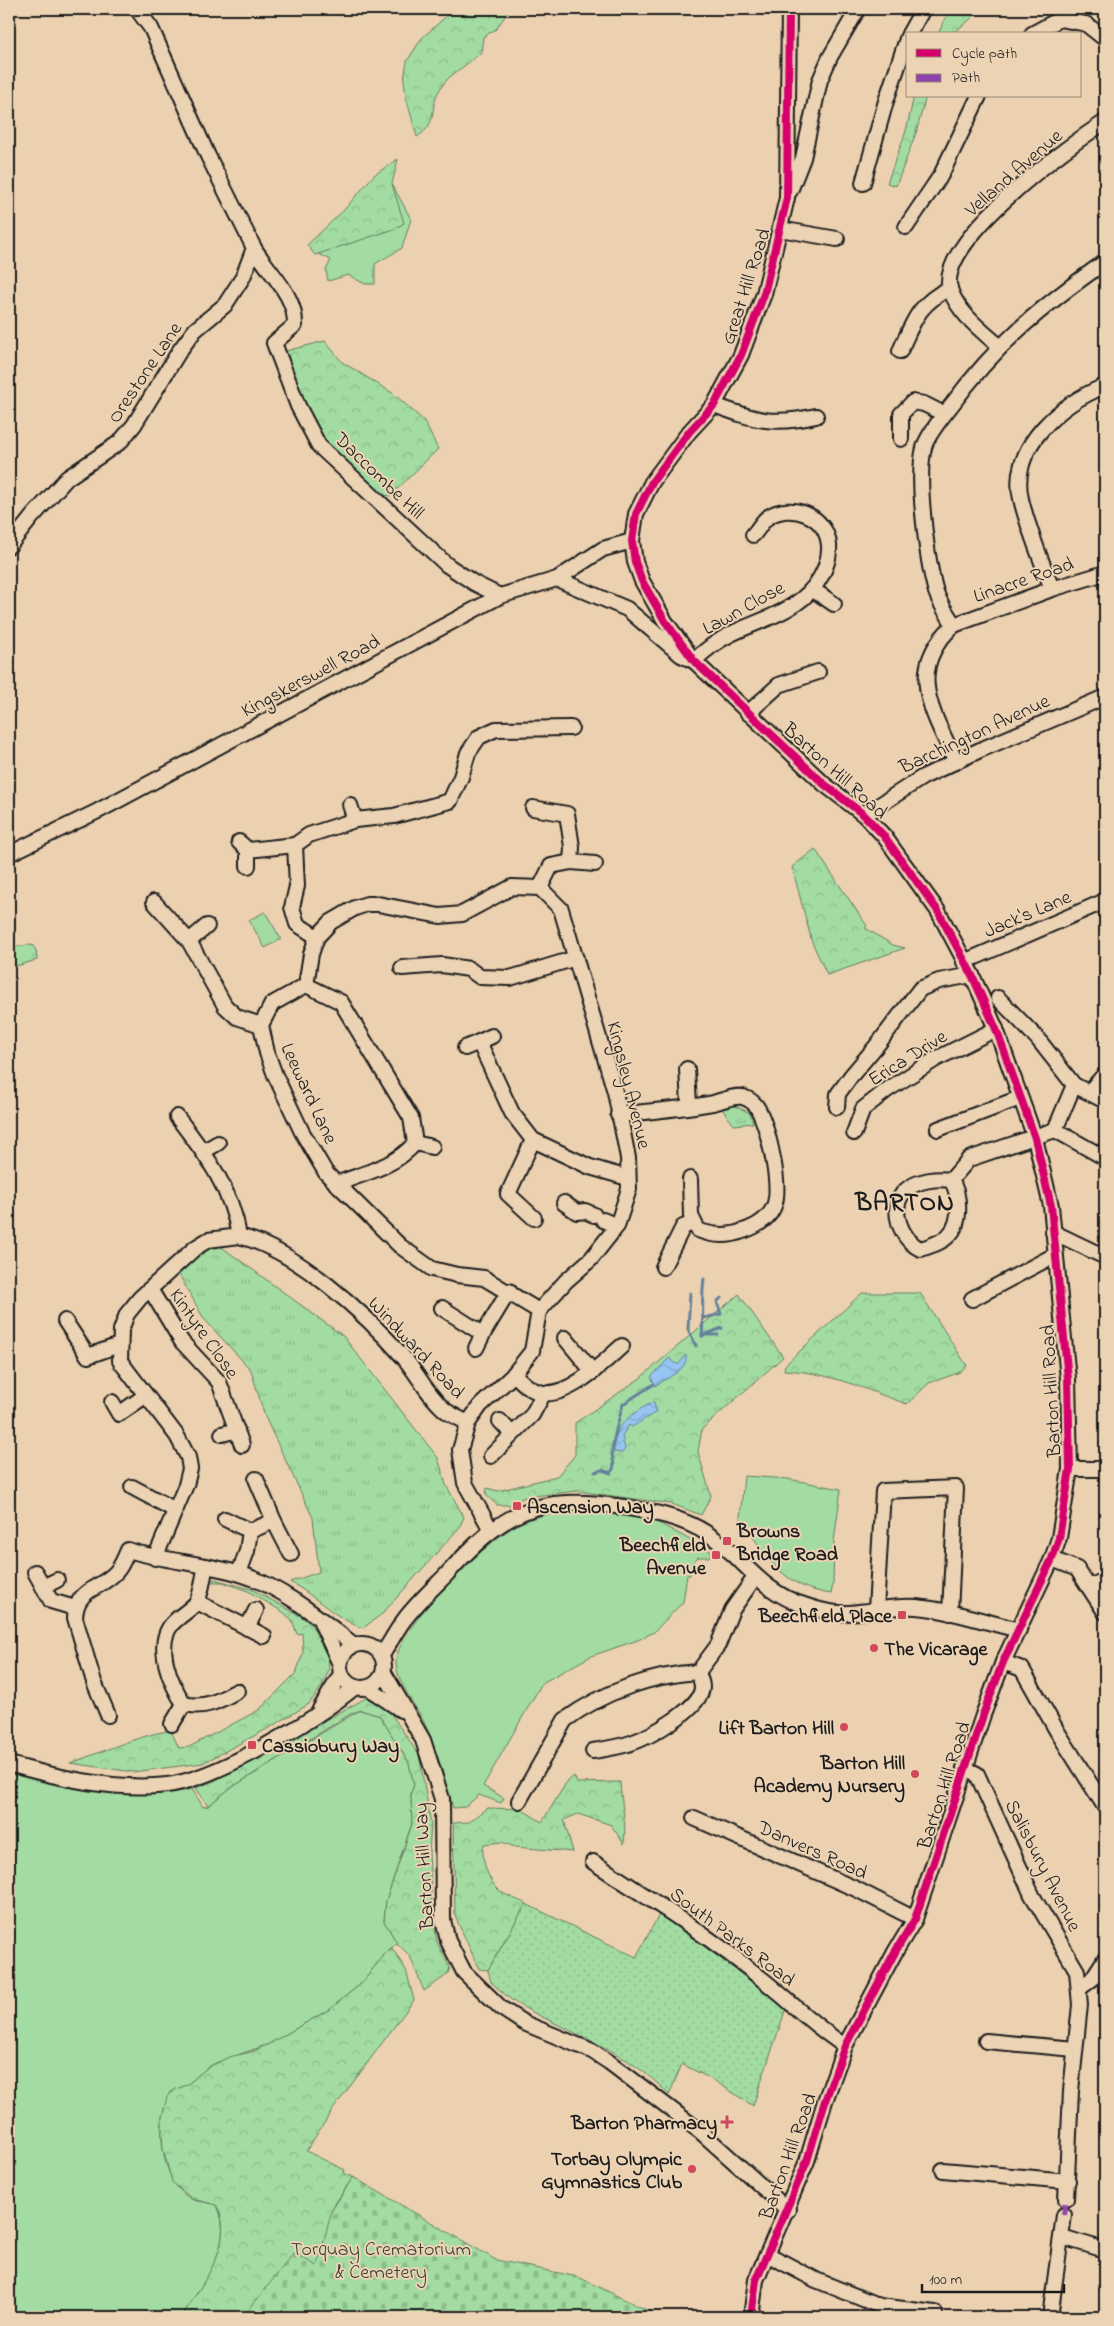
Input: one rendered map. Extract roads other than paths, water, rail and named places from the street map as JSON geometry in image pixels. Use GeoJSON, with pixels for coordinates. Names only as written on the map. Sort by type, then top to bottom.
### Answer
{"type":"FeatureCollection","features":[{"type":"Feature","properties":{"kind":"street"},"geometry":{"type":"LineString","coordinates":[[137,9],[151,28],[208,156],[254,248]]}},
{"type":"Feature","properties":{"kind":"street","name":"Great Hill Road"},"geometry":{"type":"LineString","coordinates":[[632,541],[636,514],[652,482],[689,432],[714,405],[741,355],[764,294],[787,198],[789,9]]}},
{"type":"Feature","properties":{"kind":"street"},"geometry":{"type":"LineString","coordinates":[[787,198],[803,158],[820,80],[858,9]]}},
{"type":"Feature","properties":{"kind":"street"},"geometry":{"type":"LineString","coordinates":[[910,32],[923,9]]}},
{"type":"Feature","properties":{"kind":"street"},"geometry":{"type":"LineString","coordinates":[[1036,32],[1060,19],[1086,24],[1105,39]]}},
{"type":"Feature","properties":{"kind":"street"},"geometry":{"type":"LineString","coordinates":[[862,183],[906,41]]}},
{"type":"Feature","properties":{"kind":"street"},"geometry":{"type":"LineString","coordinates":[[906,227],[941,175],[978,98]]}},
{"type":"Feature","properties":{"kind":"street","name":"Velland Avenue"},"geometry":{"type":"LineString","coordinates":[[950,288],[949,273],[962,247],[982,222],[1035,174],[1105,122]]}},
{"type":"Feature","properties":{"kind":"street"},"geometry":{"type":"LineString","coordinates":[[780,229],[837,239]]}},
{"type":"Feature","properties":{"kind":"street","name":"Orestone Lane"},"geometry":{"type":"LineString","coordinates":[[9,546],[32,516],[67,478],[120,442],[134,425],[180,350],[196,330],[224,305],[243,276],[254,248]]}},
{"type":"Feature","properties":{"kind":"street","name":"Daccombe Hill"},"geometry":{"type":"LineString","coordinates":[[254,248],[277,279],[293,309],[295,325],[274,343],[298,406],[319,446],[446,565],[474,583],[500,596]]}},
{"type":"Feature","properties":{"kind":"street"},"geometry":{"type":"LineString","coordinates":[[956,762],[928,699],[925,682],[930,656],[944,634],[954,626],[936,593],[929,556],[921,491],[924,447],[944,414],[970,379],[999,346],[1069,288],[1105,262]]}},
{"type":"Feature","properties":{"kind":"street"},"geometry":{"type":"LineString","coordinates":[[900,351],[921,307],[933,296],[950,288],[964,312],[999,346]]}},
{"type":"Feature","properties":{"kind":"street"},"geometry":{"type":"LineString","coordinates":[[1052,589],[1021,498],[1020,477],[1026,455],[1036,435],[1085,394],[1105,386]]}},
{"type":"Feature","properties":{"kind":"street"},"geometry":{"type":"LineString","coordinates":[[901,440],[901,414],[912,402],[924,404],[944,414]]}},
{"type":"Feature","properties":{"kind":"street"},"geometry":{"type":"LineString","coordinates":[[714,405],[754,420],[790,422],[816,416]]}},
{"type":"Feature","properties":{"kind":"street","name":"Lawn Close"},"geometry":{"type":"LineString","coordinates":[[694,661],[708,647],[730,634],[774,617],[812,589],[822,575],[828,558],[829,543],[823,529],[812,516],[799,510],[784,510],[767,518],[753,535]]}},
{"type":"Feature","properties":{"kind":"street","name":"Kingskerswell Road"},"geometry":{"type":"LineString","coordinates":[[9,854],[37,838],[98,811],[500,596],[557,580],[603,549],[632,541]]}},
{"type":"Feature","properties":{"kind":"street","name":"Barton Hill Road"},"geometry":{"type":"LineString","coordinates":[[632,541],[635,562],[642,581],[665,621],[694,661],[824,784],[864,815],[884,836],[938,912],[972,975],[996,1029],[1035,1138],[1051,1206],[1068,1380],[1070,1468],[1059,1538],[1052,1559],[1003,1662],[964,1768],[926,1892],[915,1919],[895,1952],[846,2046],[825,2101],[807,2161],[788,2210],[756,2280],[751,2317]]}},
{"type":"Feature","properties":{"kind":"street","name":"Linacre Road"},"geometry":{"type":"LineString","coordinates":[[954,626],[1052,589],[1105,573]]}},
{"type":"Feature","properties":{"kind":"street"},"geometry":{"type":"LineString","coordinates":[[557,580],[627,609],[681,655],[694,661]]}},
{"type":"Feature","properties":{"kind":"street","name":"Lawn Close"},"geometry":{"type":"LineString","coordinates":[[812,589],[834,604]]}},
{"type":"Feature","properties":{"kind":"street"},"geometry":{"type":"LineString","coordinates":[[748,713],[779,685],[818,672]]}},
{"type":"Feature","properties":{"kind":"street","name":"Barchington Avenue"},"geometry":{"type":"LineString","coordinates":[[864,815],[906,787],[956,762],[1105,696]]}},
{"type":"Feature","properties":{"kind":"street"},"geometry":{"type":"LineString","coordinates":[[248,866],[244,846],[295,845],[309,835],[355,820],[394,816],[450,801],[461,776],[468,753],[479,737],[496,729],[571,728]]}},
{"type":"Feature","properties":{"kind":"street"},"geometry":{"type":"LineString","coordinates":[[350,805],[355,820]]}},
{"type":"Feature","properties":{"kind":"street"},"geometry":{"type":"LineString","coordinates":[[533,808],[567,814],[572,847],[571,862]]}},
{"type":"Feature","properties":{"kind":"street"},"geometry":{"type":"LineString","coordinates":[[295,845],[297,886],[292,907],[297,924],[317,937]]}},
{"type":"Feature","properties":{"kind":"street"},"geometry":{"type":"LineString","coordinates":[[540,888],[551,866],[571,862],[595,864]]}},
{"type":"Feature","properties":{"kind":"street"},"geometry":{"type":"LineString","coordinates":[[402,968],[442,965],[475,973],[510,978],[576,958],[561,909],[540,888],[512,887],[462,914],[440,916],[378,904],[367,904],[331,922],[317,937],[311,954],[306,985],[341,1002],[411,1118],[415,1143]]}},
{"type":"Feature","properties":{"kind":"street","name":"Jack's Lane"},"geometry":{"type":"LineString","coordinates":[[964,962],[1105,901]]}},
{"type":"Feature","properties":{"kind":"street"},"geometry":{"type":"LineString","coordinates":[[154,902],[189,941],[225,1006],[236,1018],[261,1025]]}},
{"type":"Feature","properties":{"kind":"street"},"geometry":{"type":"LineString","coordinates":[[189,941],[207,926]]}},
{"type":"Feature","properties":{"kind":"street","name":"Kingsley Avenue"},"geometry":{"type":"LineString","coordinates":[[539,1310],[566,1281],[591,1259],[617,1226],[628,1189],[628,1158],[618,1115],[615,1092],[576,958]]}},
{"type":"Feature","properties":{"kind":"street"},"geometry":{"type":"LineString","coordinates":[[837,1107],[838,1094],[920,989],[939,981],[972,975]]}},
{"type":"Feature","properties":{"kind":"street","name":"Leeward Lane"},"geometry":{"type":"LineString","coordinates":[[306,985],[272,1004],[261,1025],[267,1053],[298,1124],[326,1173],[400,1246],[432,1269],[457,1275],[484,1278],[539,1310]]}},
{"type":"Feature","properties":{"kind":"street"},"geometry":{"type":"LineString","coordinates":[[998,998],[1037,1038],[1074,1085],[1105,1101]]}},
{"type":"Feature","properties":{"kind":"street","name":"Erica Drive"},"geometry":{"type":"LineString","coordinates":[[854,1133],[862,1109],[887,1090],[936,1059],[996,1029]]}},
{"type":"Feature","properties":{"kind":"street"},"geometry":{"type":"LineString","coordinates":[[465,1048],[486,1039],[512,1113],[533,1140],[590,1167],[628,1178]]}},
{"type":"Feature","properties":{"kind":"street"},"geometry":{"type":"LineString","coordinates":[[687,1068],[689,1105]]}},
{"type":"Feature","properties":{"kind":"street"},"geometry":{"type":"LineString","coordinates":[[1089,1092],[1105,1074]]}},
{"type":"Feature","properties":{"kind":"street"},"geometry":{"type":"LineString","coordinates":[[951,1180],[969,1158],[1055,1130],[1074,1085]]}},
{"type":"Feature","properties":{"kind":"street"},"geometry":{"type":"LineString","coordinates":[[618,1115],[741,1096],[750,1100],[758,1108],[772,1153],[777,1189],[774,1205],[766,1217],[755,1227],[734,1235],[708,1234],[698,1230],[693,1223],[690,1179]]}},
{"type":"Feature","properties":{"kind":"street"},"geometry":{"type":"LineString","coordinates":[[938,1129],[1020,1098]]}},
{"type":"Feature","properties":{"kind":"street"},"geometry":{"type":"LineString","coordinates":[[154,1558],[186,1486],[190,1469],[188,1456],[177,1436],[120,1361],[119,1345],[121,1330],[127,1314],[150,1289],[195,1248],[208,1240],[239,1236],[235,1213],[204,1151],[177,1117]]}},
{"type":"Feature","properties":{"kind":"street"},"geometry":{"type":"LineString","coordinates":[[1055,1130],[1105,1158]]}},
{"type":"Feature","properties":{"kind":"street"},"geometry":{"type":"LineString","coordinates":[[533,1140],[508,1194],[534,1218]]}},
{"type":"Feature","properties":{"kind":"street"},"geometry":{"type":"LineString","coordinates":[[204,1151],[218,1143]]}},
{"type":"Feature","properties":{"kind":"street"},"geometry":{"type":"LineString","coordinates":[[415,1143],[432,1147]]}},
{"type":"Feature","properties":{"kind":"street"},"geometry":{"type":"LineString","coordinates":[[336,1184],[396,1160],[415,1143]]}},
{"type":"Feature","properties":{"kind":"street"},"geometry":{"type":"LineString","coordinates":[[935,1178],[951,1180],[955,1187],[958,1208],[957,1223],[949,1236],[942,1240],[921,1249],[914,1247],[903,1236],[898,1212],[900,1200],[905,1191],[918,1184],[935,1178]]}},
{"type":"Feature","properties":{"kind":"street"},"geometry":{"type":"LineString","coordinates":[[564,1203],[577,1212],[585,1211],[617,1226]]}},
{"type":"Feature","properties":{"kind":"street"},"geometry":{"type":"LineString","coordinates":[[663,1267],[683,1227],[693,1223]]}},
{"type":"Feature","properties":{"kind":"street"},"geometry":{"type":"LineString","coordinates":[[1053,1232],[1105,1257]]}},
{"type":"Feature","properties":{"kind":"street","name":"Windward Road"},"geometry":{"type":"LineString","coordinates":[[239,1236],[253,1240],[287,1256],[342,1298],[366,1319],[404,1358],[445,1410],[468,1423]]}},
{"type":"Feature","properties":{"kind":"street"},"geometry":{"type":"LineString","coordinates":[[972,1298],[1055,1256]]}},
{"type":"Feature","properties":{"kind":"street","name":"Kintyre Close"},"geometry":{"type":"LineString","coordinates":[[150,1289],[182,1342],[219,1382],[242,1445]]}},
{"type":"Feature","properties":{"kind":"street"},"geometry":{"type":"LineString","coordinates":[[476,1348],[509,1291]]}},
{"type":"Feature","properties":{"kind":"street"},"geometry":{"type":"LineString","coordinates":[[442,1308],[483,1334]]}},
{"type":"Feature","properties":{"kind":"street"},"geometry":{"type":"LineString","coordinates":[[491,1530],[465,1483],[460,1450],[468,1423],[480,1406],[514,1374],[532,1351],[539,1310]]}},
{"type":"Feature","properties":{"kind":"street"},"geometry":{"type":"LineString","coordinates":[[65,1321],[88,1356],[119,1345]]}},
{"type":"Feature","properties":{"kind":"street"},"geometry":{"type":"LineString","coordinates":[[565,1338],[592,1372]]}},
{"type":"Feature","properties":{"kind":"street"},"geometry":{"type":"LineString","coordinates":[[514,1374],[527,1387],[544,1393],[564,1389],[592,1372],[622,1346]]}},
{"type":"Feature","properties":{"kind":"street"},"geometry":{"type":"LineString","coordinates":[[491,1456],[532,1415],[544,1393]]}},
{"type":"Feature","properties":{"kind":"street"},"geometry":{"type":"LineString","coordinates":[[113,1412],[145,1396]]}},
{"type":"Feature","properties":{"kind":"street"},"geometry":{"type":"LineString","coordinates":[[500,1421],[512,1434]]}},
{"type":"Feature","properties":{"kind":"street"},"geometry":{"type":"LineString","coordinates":[[222,1434],[237,1430]]}},
{"type":"Feature","properties":{"kind":"street"},"geometry":{"type":"LineString","coordinates":[[1070,1468],[1105,1469]]}},
{"type":"Feature","properties":{"kind":"street"},"geometry":{"type":"LineString","coordinates":[[256,1479],[290,1554]]}},
{"type":"Feature","properties":{"kind":"street"},"geometry":{"type":"LineString","coordinates":[[132,1487],[144,1501],[175,1510]]}},
{"type":"Feature","properties":{"kind":"street"},"geometry":{"type":"LineString","coordinates":[[876,1610],[883,1491],[956,1488],[950,1613]]}},
{"type":"Feature","properties":{"kind":"street"},"geometry":{"type":"LineString","coordinates":[[9,1764],[100,1782],[140,1786],[172,1784],[212,1772],[362,1688],[376,1683],[384,1673],[382,1655],[404,1620],[473,1545],[491,1530],[516,1514],[556,1503],[582,1502],[646,1510],[680,1520],[709,1534],[774,1592],[803,1605],[828,1612],[847,1613],[915,1607],[950,1613],[1019,1630]]}},
{"type":"Feature","properties":{"kind":"street"},"geometry":{"type":"LineString","coordinates":[[225,1519],[250,1530],[274,1521]]}},
{"type":"Feature","properties":{"kind":"street"},"geometry":{"type":"LineString","coordinates":[[239,1573],[247,1551],[250,1530]]}},
{"type":"Feature","properties":{"kind":"street"},"geometry":{"type":"LineString","coordinates":[[108,1715],[101,1680],[75,1618],[75,1608],[83,1594],[119,1570],[124,1548],[154,1558],[239,1573],[278,1591],[318,1617],[354,1645],[370,1645],[404,1620]]}},
{"type":"Feature","properties":{"kind":"street"},"geometry":{"type":"LineString","coordinates":[[1052,1559],[1077,1569],[1105,1612]]}},
{"type":"Feature","properties":{"kind":"street"},"geometry":{"type":"LineString","coordinates":[[184,1704],[172,1682],[164,1653],[167,1634],[172,1625],[197,1602],[206,1566]]}},
{"type":"Feature","properties":{"kind":"street"},"geometry":{"type":"LineString","coordinates":[[35,1572],[51,1601],[75,1608]]}},
{"type":"Feature","properties":{"kind":"street"},"geometry":{"type":"LineString","coordinates":[[519,1801],[565,1720],[576,1712],[608,1694],[670,1674],[698,1672],[718,1645],[732,1610],[755,1577]]}},
{"type":"Feature","properties":{"kind":"street"},"geometry":{"type":"LineString","coordinates":[[43,1587],[58,1580]]}},
{"type":"Feature","properties":{"kind":"street"},"geometry":{"type":"LineString","coordinates":[[1089,1587],[1105,1580]]}},
{"type":"Feature","properties":{"kind":"street"},"geometry":{"type":"LineString","coordinates":[[197,1602],[264,1636]]}},
{"type":"Feature","properties":{"kind":"street"},"geometry":{"type":"LineString","coordinates":[[247,1628],[256,1610]]}},
{"type":"Feature","properties":{"kind":"street"},"geometry":{"type":"LineString","coordinates":[[318,1617],[346,1681],[362,1688]]}},
{"type":"Feature","properties":{"kind":"street"},"geometry":{"type":"LineString","coordinates":[[317,1714],[341,1669],[344,1653],[354,1645]]}},
{"type":"Feature","properties":{"kind":"street"},"geometry":{"type":"LineString","coordinates":[[370,1645],[382,1655]]}},
{"type":"Feature","properties":{"kind":"street"},"geometry":{"type":"LineString","coordinates":[[1003,1662],[1022,1669],[1057,1731],[1105,1807]]}},
{"type":"Feature","properties":{"kind":"street"},"geometry":{"type":"LineString","coordinates":[[593,1751],[630,1743],[658,1732],[690,1706],[698,1697],[702,1686],[698,1672]]}},
{"type":"Feature","properties":{"kind":"street","name":"Barton Hill Way"},"geometry":{"type":"LineString","coordinates":[[384,1673],[423,1740],[442,1799],[443,1920],[448,1940],[464,1972],[502,2008],[524,2023],[592,2051],[609,2062],[701,2132],[788,2210]]}},
{"type":"Feature","properties":{"kind":"street","name":"Barton Hill Way"},"geometry":{"type":"LineString","coordinates":[[362,1688],[408,1715]]}},
{"type":"Feature","properties":{"kind":"street"},"geometry":{"type":"LineString","coordinates":[[184,1704],[209,1706],[237,1691]]}},
{"type":"Feature","properties":{"kind":"street"},"geometry":{"type":"LineString","coordinates":[[172,1724],[184,1704]]}},
{"type":"Feature","properties":{"kind":"street","name":"Salisbury Avenue"},"geometry":{"type":"LineString","coordinates":[[964,1768],[977,1774],[1032,1895],[1076,1971],[1080,1988],[1066,2199]]}},
{"type":"Feature","properties":{"kind":"street","name":"Danvers Road"},"geometry":{"type":"LineString","coordinates":[[694,1818],[856,1890],[915,1919]]}},
{"type":"Feature","properties":{"kind":"street","name":"South Parks Road"},"geometry":{"type":"LineString","coordinates":[[593,1862],[700,1932],[762,1979],[820,2030],[846,2046]]}},
{"type":"Feature","properties":{"kind":"street"},"geometry":{"type":"LineString","coordinates":[[1080,1988],[1092,1979],[1105,1958]]}},
{"type":"Feature","properties":{"kind":"street"},"geometry":{"type":"LineString","coordinates":[[986,2042],[1075,2049]]}},
{"type":"Feature","properties":{"kind":"street"},"geometry":{"type":"LineString","coordinates":[[943,2170],[1068,2181]]}},
{"type":"Feature","properties":{"kind":"street"},"geometry":{"type":"LineString","coordinates":[[1050,2317],[1064,2215]]}},
{"type":"Feature","properties":{"kind":"street"},"geometry":{"type":"LineString","coordinates":[[1062,2237],[1105,2250]]}},
{"type":"Feature","properties":{"kind":"street"},"geometry":{"type":"LineString","coordinates":[[768,2254],[816,2280],[880,2306],[935,2312]]}},
{"type":"Feature","properties":{"kind":"water"},"geometry":{"type":"Polygon","coordinates":[[[686,1355],[684,1365],[676,1373],[655,1386],[651,1377],[669,1358],[678,1365],[686,1355]]]}},
{"type":"Feature","properties":{"kind":"water"},"geometry":{"type":"Polygon","coordinates":[[[654,1402],[656,1412],[632,1427],[629,1425],[622,1436],[625,1449],[622,1453],[614,1452],[615,1438],[618,1430],[626,1420],[643,1407],[654,1402]]]}},
{"type":"Feature","properties":{"kind":"waterway"},"geometry":{"type":"LineString","coordinates":[[702,1336],[704,1279]]}},
{"type":"Feature","properties":{"kind":"waterway"},"geometry":{"type":"LineString","coordinates":[[690,1293],[688,1329],[696,1346]]}},
{"type":"Feature","properties":{"kind":"waterway"},"geometry":{"type":"LineString","coordinates":[[704,1318],[721,1314],[717,1302],[721,1298]]}},
{"type":"Feature","properties":{"kind":"waterway"},"geometry":{"type":"LineString","coordinates":[[702,1336],[722,1328]]}},
{"type":"Feature","properties":{"kind":"waterway"},"geometry":{"type":"LineString","coordinates":[[706,1335],[718,1335]]}},
{"type":"Feature","properties":{"kind":"waterway"},"geometry":{"type":"LineString","coordinates":[[595,1472],[602,1470],[611,1473],[613,1470],[613,1444],[623,1404],[654,1384]]}},
{"type":"Feature","properties":{"kind":"place","name":"Ascension Way"},"geometry":{"type":"Point","coordinates":[517,1506]}},
{"type":"Feature","properties":{"kind":"place","name":"Browns Bridge Road"},"geometry":{"type":"Point","coordinates":[727,1541]}},
{"type":"Feature","properties":{"kind":"place","name":"Beechfield Avenue"},"geometry":{"type":"Point","coordinates":[716,1555]}},
{"type":"Feature","properties":{"kind":"place","name":"Beechfield Place"},"geometry":{"type":"Point","coordinates":[902,1615]}},
{"type":"Feature","properties":{"kind":"place","name":"The Vicarage"},"geometry":{"type":"Point","coordinates":[874,1648]}},
{"type":"Feature","properties":{"kind":"place","name":"Lift Barton Hill"},"geometry":{"type":"Point","coordinates":[844,1727]}},
{"type":"Feature","properties":{"kind":"place","name":"Cassiobury Way"},"geometry":{"type":"Point","coordinates":[252,1745]}},
{"type":"Feature","properties":{"kind":"place","name":"Barton Hill Academy Nursery"},"geometry":{"type":"Point","coordinates":[915,1774]}},
{"type":"Feature","properties":{"kind":"place","name":"Barton Pharmacy"},"geometry":{"type":"Point","coordinates":[727,2122]}},
{"type":"Feature","properties":{"kind":"place","name":"Torbay Olympic Gymnastics Club"},"geometry":{"type":"Point","coordinates":[692,2169]}},
{"type":"Feature","properties":{"kind":"district","name":"BARTON"},"geometry":{"type":"Point","coordinates":[905,1201]}},
{"type":"Feature","properties":{"kind":"park label","name":"Torquay Crematorium & Cemetery"},"geometry":{"type":"Point","coordinates":[381,2260]}}]}
